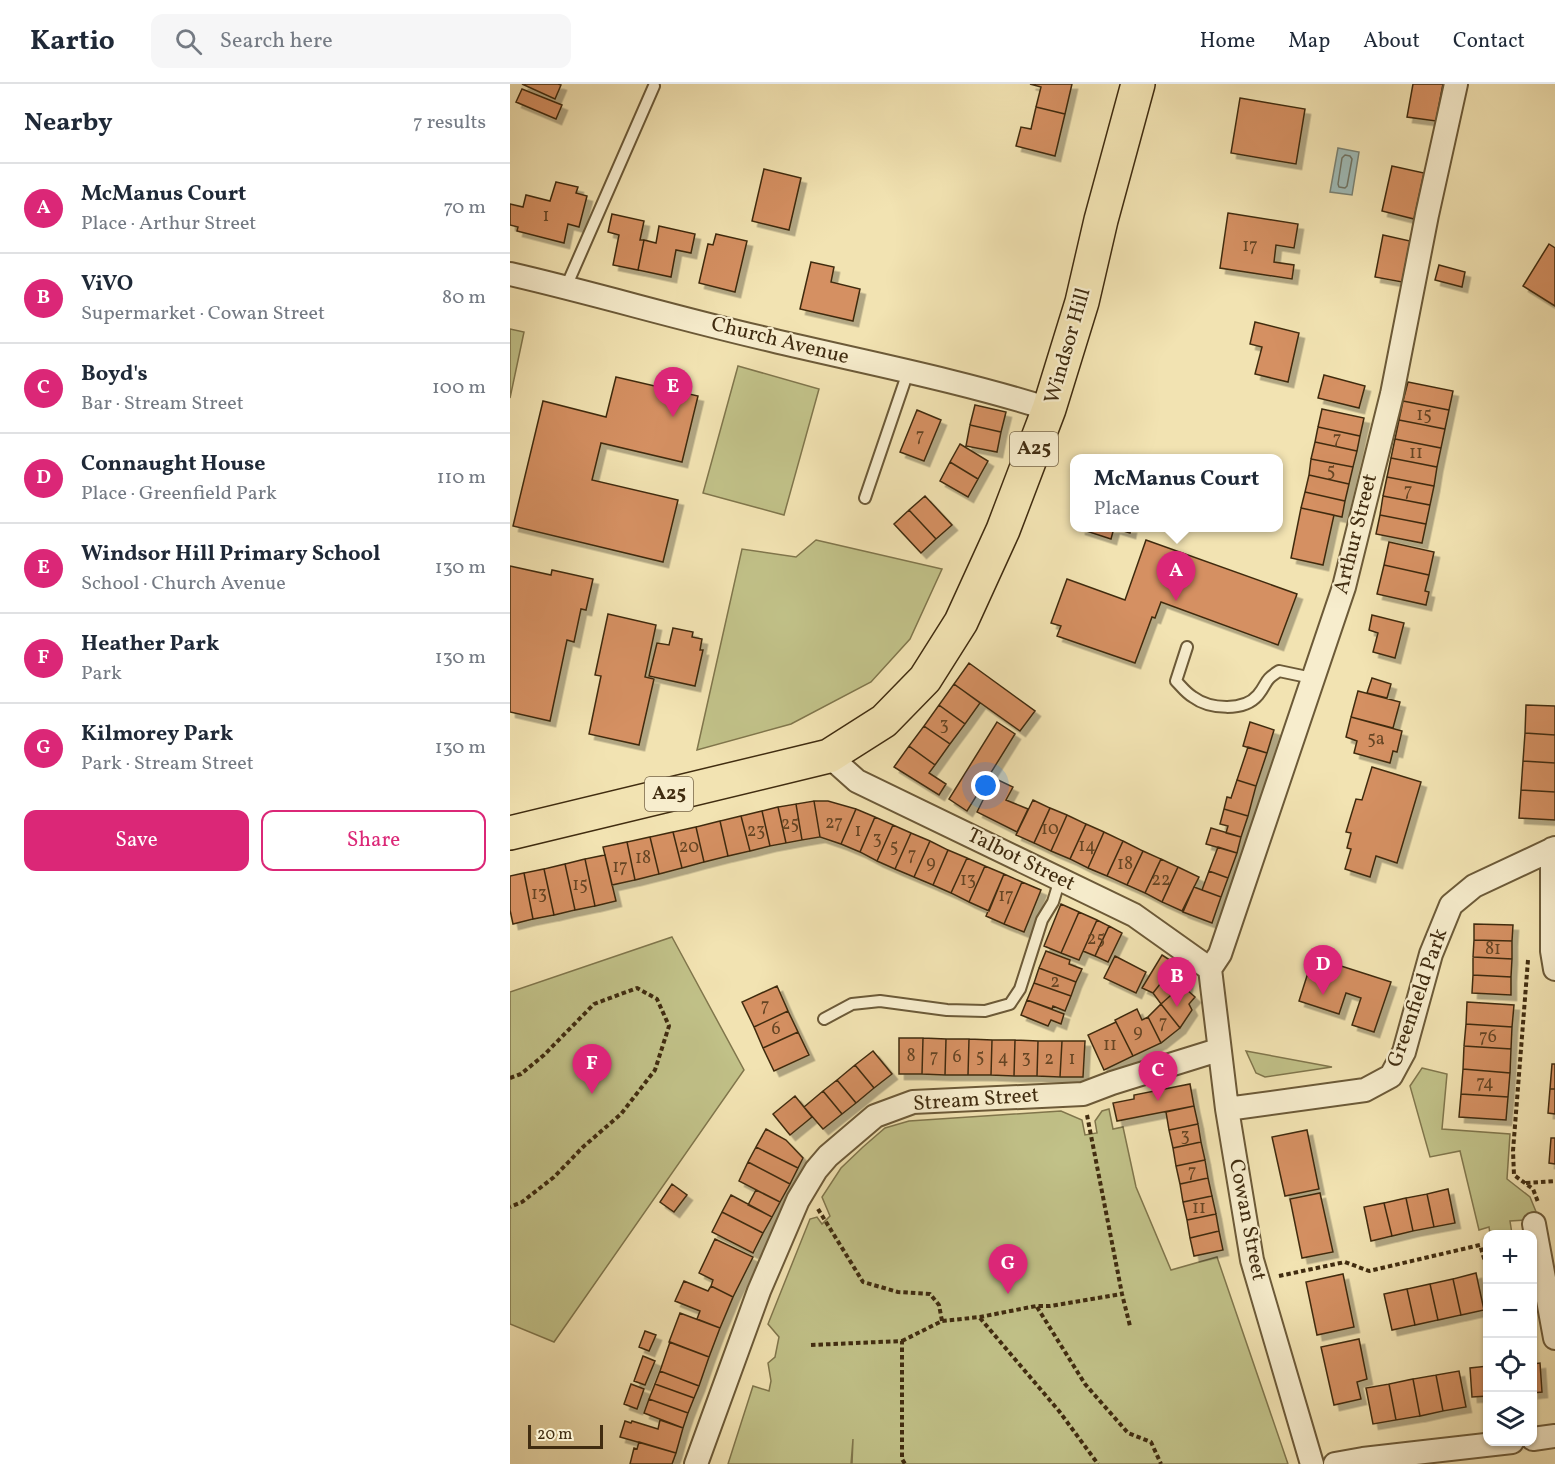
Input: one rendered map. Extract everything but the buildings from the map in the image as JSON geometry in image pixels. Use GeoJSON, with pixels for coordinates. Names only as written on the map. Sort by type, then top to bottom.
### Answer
{"type":"FeatureCollection","features":[{"type":"Feature","properties":{"kind":"main road","name":"Windsor Hill"},"geometry":{"type":"LineString","coordinates":[[829,756],[884,722],[925,679],[955,631],[1003,530],[1049,409],[1082,302],[1101,220],[1138,84]]}},
{"type":"Feature","properties":{"kind":"main road","name":"A25"},"geometry":{"type":"LineString","coordinates":[[510,833],[829,756]]}},
{"type":"Feature","properties":{"kind":"street","name":"Arthur Street"},"geometry":{"type":"LineString","coordinates":[[1210,969],[1220,954],[1344,587],[1392,393],[1427,215],[1456,84]]}},
{"type":"Feature","properties":{"kind":"street","name":"Church Avenue"},"geometry":{"type":"LineString","coordinates":[[510,274],[1049,409]]}},
{"type":"Feature","properties":{"kind":"street","name":"Talbot Street"},"geometry":{"type":"LineString","coordinates":[[829,756],[857,781],[1134,915],[1210,969]]}},
{"type":"Feature","properties":{"kind":"street","name":"Greenfield Park"},"geometry":{"type":"LineString","coordinates":[[1227,1109],[1365,1090],[1391,1076],[1404,1052],[1431,954],[1451,905],[1474,886],[1554,848],[1552,951],[1555,969]]}},
{"type":"Feature","properties":{"kind":"street","name":"Cowan Street"},"geometry":{"type":"LineString","coordinates":[[1210,969],[1218,1050],[1248,1239],[1258,1281],[1312,1464]]}},
{"type":"Feature","properties":{"kind":"street","name":"Stream Street"},"geometry":{"type":"LineString","coordinates":[[696,1464],[750,1312],[798,1200],[816,1170],[828,1156],[875,1116],[913,1101],[1083,1094],[1218,1050]]}},
{"type":"Feature","properties":{"kind":"street"},"geometry":{"type":"LineString","coordinates":[[1537,1216],[1555,1338]]}},
{"type":"Feature","properties":{"kind":"street"},"geometry":{"type":"LineString","coordinates":[[1537,1438],[1555,1436]]}},
{"type":"Feature","properties":{"kind":"street"},"geometry":{"type":"LineString","coordinates":[[1335,1464],[1483,1445]]}},
{"type":"Feature","properties":{"kind":"lane"},"geometry":{"type":"LineString","coordinates":[[566,287],[654,86]]}},
{"type":"Feature","properties":{"kind":"lane"},"geometry":{"type":"LineString","coordinates":[[865,498],[908,372]]}},
{"type":"Feature","properties":{"kind":"lane"},"geometry":{"type":"LineString","coordinates":[[1187,647],[1176,681],[1194,698],[1218,706],[1238,707],[1257,697],[1268,678],[1279,671],[1312,678]]}},
{"type":"Feature","properties":{"kind":"lane"},"geometry":{"type":"LineString","coordinates":[[824,1019],[852,1004],[880,1001],[947,1010],[985,1011],[1010,1004],[1020,989],[1042,920],[1053,902],[1060,879]]}},
{"type":"Feature","properties":{"kind":"path"},"geometry":{"type":"LineString","coordinates":[[1528,950],[1513,1151],[1514,1175],[1533,1189],[1537,1216]]}},
{"type":"Feature","properties":{"kind":"path"},"geometry":{"type":"LineString","coordinates":[[510,1078],[520,1074],[544,1055],[594,1004],[637,988],[657,999],[669,1026],[655,1070],[621,1114],[583,1147],[554,1177],[522,1202],[510,1207]]}},
{"type":"Feature","properties":{"kind":"path"},"geometry":{"type":"LineString","coordinates":[[1086,1108],[1130,1326]]}},
{"type":"Feature","properties":{"kind":"path"},"geometry":{"type":"LineString","coordinates":[[1525,1184],[1555,1181]]}},
{"type":"Feature","properties":{"kind":"path"},"geometry":{"type":"LineString","coordinates":[[814,1204],[863,1282],[898,1292],[930,1294],[939,1305],[942,1321]]}},
{"type":"Feature","properties":{"kind":"path"},"geometry":{"type":"LineString","coordinates":[[1258,1281],[1345,1262],[1369,1271],[1480,1245],[1483,1255]]}},
{"type":"Feature","properties":{"kind":"path"},"geometry":{"type":"LineString","coordinates":[[811,1345],[902,1341],[942,1321],[1122,1294]]}},
{"type":"Feature","properties":{"kind":"path"},"geometry":{"type":"LineString","coordinates":[[1036,1306],[1085,1384],[1128,1433],[1151,1442],[1161,1464]]}},
{"type":"Feature","properties":{"kind":"path"},"geometry":{"type":"LineString","coordinates":[[980,1317],[1059,1411],[1098,1464]]}},
{"type":"Feature","properties":{"kind":"path"},"geometry":{"type":"LineString","coordinates":[[902,1341],[902,1459],[905,1464]]}},
{"type":"Feature","properties":{"kind":"green space"},"geometry":{"type":"Polygon","coordinates":[[[510,329],[524,332],[510,398],[510,329]]]}},
{"type":"Feature","properties":{"kind":"green space"},"geometry":{"type":"Polygon","coordinates":[[[738,366],[819,389],[784,515],[703,493],[738,366]]]}},
{"type":"Feature","properties":{"kind":"green space"},"geometry":{"type":"Polygon","coordinates":[[[816,540],[942,569],[910,639],[871,682],[791,724],[697,750],[742,549],[796,557],[816,540]]]}},
{"type":"Feature","properties":{"kind":"green space"},"geometry":{"type":"Polygon","coordinates":[[[672,937],[744,1070],[554,1342],[510,1324],[510,992],[672,937]]]}},
{"type":"Feature","properties":{"kind":"green space"},"geometry":{"type":"Polygon","coordinates":[[[1246,1051],[1332,1067],[1265,1077],[1256,1073],[1246,1051]]]}},
{"type":"Feature","properties":{"kind":"green space"},"geometry":{"type":"Polygon","coordinates":[[[1422,1068],[1447,1074],[1442,1129],[1510,1134],[1507,1179],[1530,1197],[1539,1219],[1510,1221],[1511,1230],[1489,1230],[1489,1227],[1479,1230],[1460,1151],[1430,1157],[1410,1086],[1422,1068]]]}},
{"type":"Feature","properties":{"kind":"green space"},"geometry":{"type":"Polygon","coordinates":[[[1109,1109],[1113,1129],[1123,1127],[1136,1187],[1171,1270],[1217,1257],[1288,1464],[852,1464],[853,1439],[851,1464],[728,1464],[753,1386],[769,1391],[771,1381],[768,1363],[775,1357],[779,1337],[768,1324],[810,1219],[817,1217],[822,1224],[830,1216],[822,1197],[841,1168],[863,1147],[885,1128],[909,1121],[1061,1111],[1082,1120],[1085,1135],[1097,1133],[1095,1121],[1102,1111],[1109,1109]]]}},
{"type":"Feature","properties":{"kind":"water"},"geometry":{"type":"Polygon","coordinates":[[[1338,148],[1359,152],[1352,195],[1330,192],[1338,148]]]}},
{"type":"Feature","properties":{"kind":"place","name":"Windsor Hill Primary School"},"geometry":{"type":"Point","coordinates":[673,417]}},
{"type":"Feature","properties":{"kind":"place","name":"McManus Court"},"geometry":{"type":"Point","coordinates":[1176,601]}},
{"type":"Feature","properties":{"kind":"place","name":"Connaught House"},"geometry":{"type":"Point","coordinates":[1323,995]}},
{"type":"Feature","properties":{"kind":"place","name":"ViVO"},"geometry":{"type":"Point","coordinates":[1177,1007]}},
{"type":"Feature","properties":{"kind":"place","name":"Heather Park"},"geometry":{"type":"Point","coordinates":[592,1094]}},
{"type":"Feature","properties":{"kind":"place","name":"Boyd's"},"geometry":{"type":"Point","coordinates":[1158,1101]}},
{"type":"Feature","properties":{"kind":"place","name":"Kilmorey Park"},"geometry":{"type":"Point","coordinates":[1008,1294]}}]}
